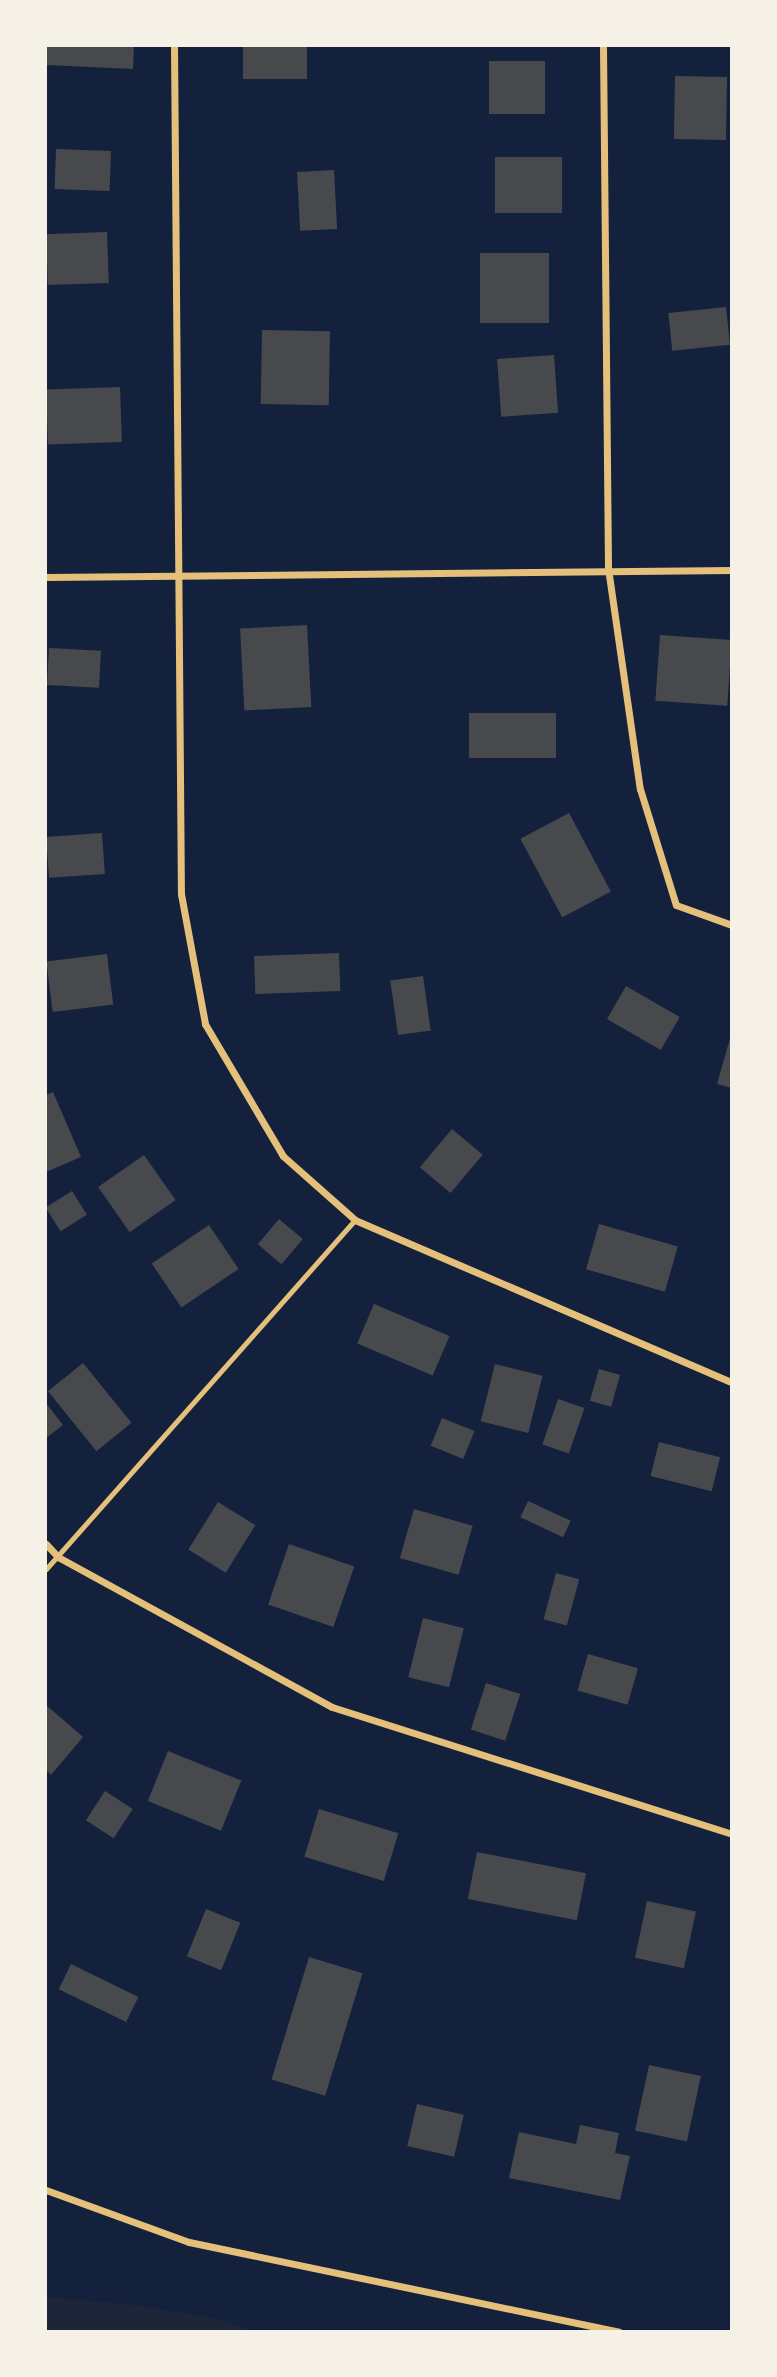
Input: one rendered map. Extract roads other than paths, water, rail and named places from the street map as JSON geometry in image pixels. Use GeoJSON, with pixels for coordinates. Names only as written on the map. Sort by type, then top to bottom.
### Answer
{"type":"FeatureCollection","features":[{"type":"Feature","properties":{"kind":"street"},"geometry":{"type":"LineString","coordinates":[[174,46],[181,894],[205,1024],[284,1156],[355,1220],[732,1382]]}},
{"type":"Feature","properties":{"kind":"street"},"geometry":{"type":"LineString","coordinates":[[603,46],[608,568],[640,789],[676,905],[732,925]]}},
{"type":"Feature","properties":{"kind":"street"},"geometry":{"type":"LineString","coordinates":[[46,577],[608,568],[732,570]]}},
{"type":"Feature","properties":{"kind":"street"},"geometry":{"type":"LineString","coordinates":[[46,1544],[58,1557],[332,1707],[732,1834]]}},
{"type":"Feature","properties":{"kind":"street"},"geometry":{"type":"LineString","coordinates":[[46,2190],[189,2242],[619,2332]]}},
{"type":"Feature","properties":{"kind":"lane"},"geometry":{"type":"LineString","coordinates":[[46,1569],[355,1220]]}}]}
